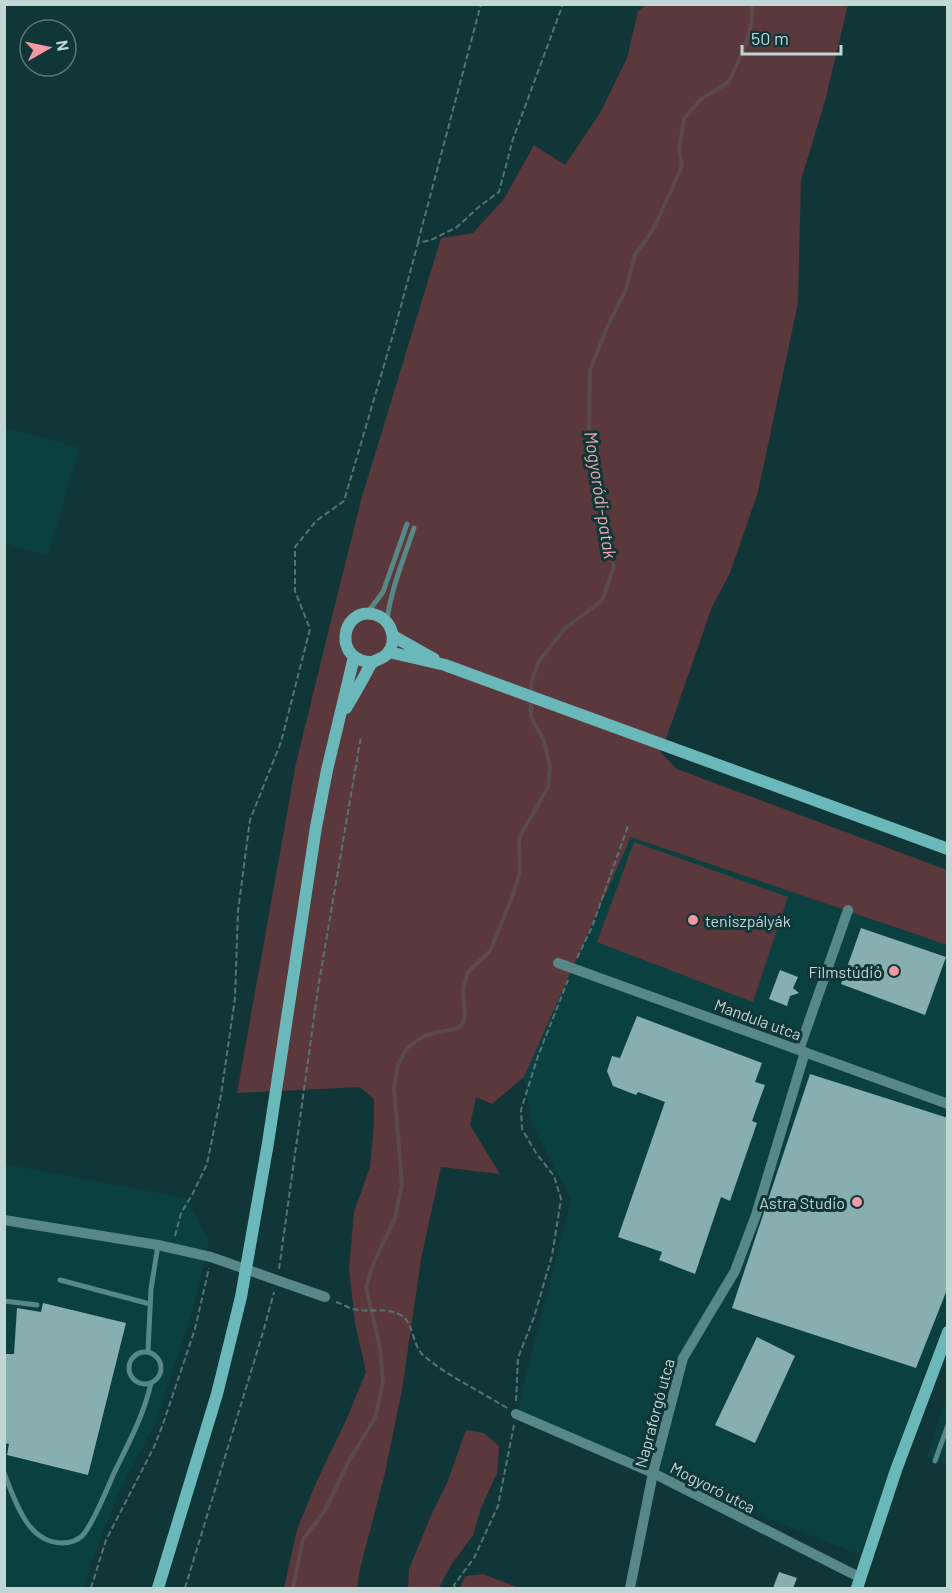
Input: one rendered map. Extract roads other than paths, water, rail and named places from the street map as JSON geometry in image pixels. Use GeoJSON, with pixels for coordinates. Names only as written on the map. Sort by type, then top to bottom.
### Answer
{"type":"FeatureCollection","features":[{"type":"Feature","properties":{"kind":"main road"},"geometry":{"type":"LineString","coordinates":[[366,614],[381,617],[387,622],[393,636],[389,652],[381,659],[372,662],[354,657],[346,644],[347,628],[358,617],[366,614]]}},
{"type":"Feature","properties":{"kind":"main road"},"geometry":{"type":"LineString","coordinates":[[393,636],[445,665]]}},
{"type":"Feature","properties":{"kind":"main road"},"geometry":{"type":"LineString","coordinates":[[389,652],[445,665],[948,849]]}},
{"type":"Feature","properties":{"kind":"main road"},"geometry":{"type":"LineString","coordinates":[[158,1588],[217,1394],[247,1269],[315,827],[354,657]]}},
{"type":"Feature","properties":{"kind":"main road"},"geometry":{"type":"LineString","coordinates":[[340,719],[372,662]]}},
{"type":"Feature","properties":{"kind":"main road"},"geometry":{"type":"LineString","coordinates":[[859,1583],[896,1470],[948,1332]]}},
{"type":"Feature","properties":{"kind":"street","name":"Napraforgó utca"},"geometry":{"type":"LineString","coordinates":[[630,1588],[653,1473],[683,1358],[735,1270],[756,1215],[802,1051],[848,910]]}},
{"type":"Feature","properties":{"kind":"street","name":"Mandula utca"},"geometry":{"type":"LineString","coordinates":[[558,963],[948,1104]]}},
{"type":"Feature","properties":{"kind":"street"},"geometry":{"type":"LineString","coordinates":[[4,1220],[172,1247],[212,1257],[325,1297]]}},
{"type":"Feature","properties":{"kind":"street","name":"Mogyoró utca"},"geometry":{"type":"LineString","coordinates":[[516,1414],[653,1473],[859,1583]]}},
{"type":"Feature","properties":{"kind":"lane"},"geometry":{"type":"LineString","coordinates":[[366,614],[383,592],[407,524]]}},
{"type":"Feature","properties":{"kind":"lane"},"geometry":{"type":"LineString","coordinates":[[387,622],[395,585],[414,528]]}},
{"type":"Feature","properties":{"kind":"lane"},"geometry":{"type":"LineString","coordinates":[[148,1351],[151,1288],[158,1245]]}},
{"type":"Feature","properties":{"kind":"lane"},"geometry":{"type":"LineString","coordinates":[[60,1280],[150,1304]]}},
{"type":"Feature","properties":{"kind":"lane"},"geometry":{"type":"LineString","coordinates":[[4,1301],[37,1305]]}},
{"type":"Feature","properties":{"kind":"lane"},"geometry":{"type":"LineString","coordinates":[[148,1351],[160,1360],[162,1368],[160,1376],[155,1382],[139,1383],[133,1379],[129,1371],[129,1363],[133,1356],[148,1351]]}},
{"type":"Feature","properties":{"kind":"lane"},"geometry":{"type":"LineString","coordinates":[[4,1473],[19,1510],[28,1525],[43,1539],[69,1543],[78,1539],[84,1533],[103,1498],[146,1402],[151,1383]]}},
{"type":"Feature","properties":{"kind":"lane"},"geometry":{"type":"LineString","coordinates":[[935,1461],[948,1425]]}},
{"type":"Feature","properties":{"kind":"waterway","name":"Mogyoródi-patak"},"geometry":{"type":"LineString","coordinates":[[293,1588],[303,1539],[324,1512],[350,1459],[375,1418],[383,1382],[380,1348],[366,1287],[374,1262],[395,1218],[402,1184],[394,1088],[398,1064],[408,1047],[426,1035],[459,1028],[463,1023],[465,1017],[463,989],[468,972],[490,951],[520,872],[519,838],[548,787],[550,766],[544,741],[531,717],[531,683],[539,661],[562,632],[602,601],[614,566],[606,532],[600,479],[594,461],[589,431],[590,370],[626,289],[635,255],[652,231],[682,166],[679,150],[684,119],[701,99],[729,82],[746,44],[752,20],[752,4]]}},
{"type":"Feature","properties":{"kind":"place","name":"teniszpályák"},"geometry":{"type":"Point","coordinates":[693,920]}},
{"type":"Feature","properties":{"kind":"place","name":"Filmstúdió"},"geometry":{"type":"Point","coordinates":[894,971]}},
{"type":"Feature","properties":{"kind":"place","name":"Astra Studio"},"geometry":{"type":"Point","coordinates":[857,1202]}}]}
